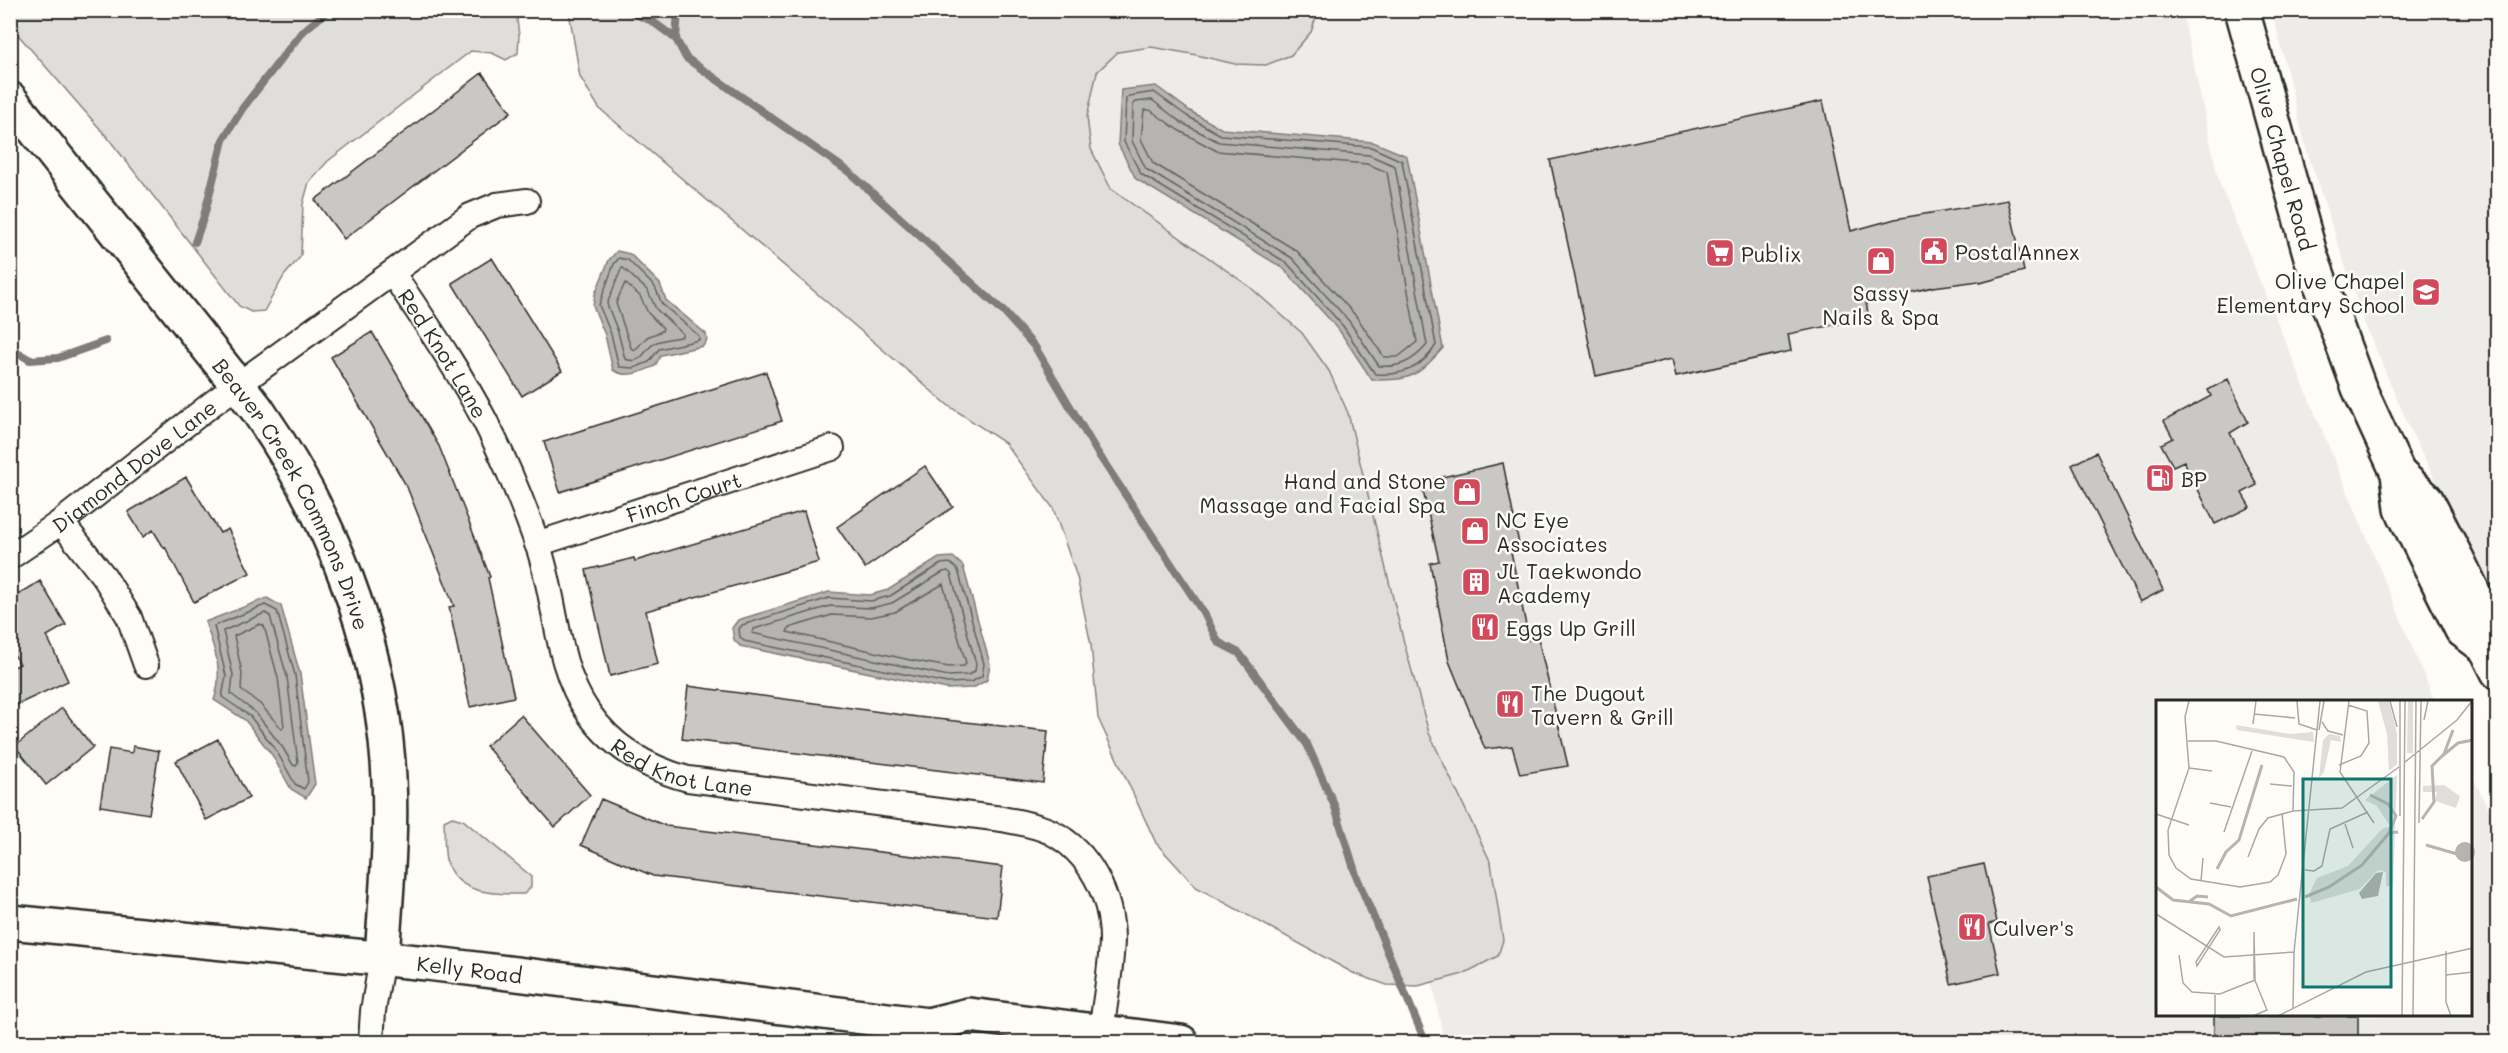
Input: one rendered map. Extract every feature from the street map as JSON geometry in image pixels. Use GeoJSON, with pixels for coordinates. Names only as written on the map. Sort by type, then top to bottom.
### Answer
{"type":"FeatureCollection","features":[{"type":"Feature","properties":{"kind":"main road","name":"Olive Chapel Road"},"geometry":{"type":"LineString","coordinates":[[2242,10],[2311,257],[2359,388],[2398,473],[2426,499],[2452,549],[2486,619],[2492,660]]}},
{"type":"Feature","properties":{"kind":"main road","name":"Beaver Creek Commons Drive"},"geometry":{"type":"LineString","coordinates":[[10,99],[238,385],[274,434],[316,508],[350,586],[365,632],[378,688],[388,762],[389,857],[382,958]]}},
{"type":"Feature","properties":{"kind":"main road","name":"Kelly Road"},"geometry":{"type":"LineString","coordinates":[[10,922],[382,958],[928,1025],[969,1015],[1181,1042]]}},
{"type":"Feature","properties":{"kind":"main road","name":"Kelly Road"},"geometry":{"type":"LineString","coordinates":[[928,1025],[955,1042]]}},
{"type":"Feature","properties":{"kind":"street","name":"Diamond Dove Lane"},"geometry":{"type":"LineString","coordinates":[[10,557],[61,522],[238,385],[470,216],[496,205],[527,201]]}},
{"type":"Feature","properties":{"kind":"street","name":"Red Knot Lane"},"geometry":{"type":"LineString","coordinates":[[393,274],[443,348],[486,422],[519,496],[544,564],[568,671],[587,711],[603,732],[623,749],[653,768],[680,777],[1024,823],[1050,832],[1071,846],[1096,877],[1111,919],[1112,940],[1101,1032]]}},
{"type":"Feature","properties":{"kind":"street","name":"Finch Court"},"geometry":{"type":"LineString","coordinates":[[537,544],[832,448]]}},
{"type":"Feature","properties":{"kind":"street"},"geometry":{"type":"LineString","coordinates":[[61,522],[105,578],[129,617],[146,665]]}},
{"type":"Feature","properties":{"kind":"street"},"geometry":{"type":"LineString","coordinates":[[371,1042],[373,1011],[382,958]]}},
{"type":"Feature","properties":{"kind":"shaded area"},"geometry":{"type":"Polygon","coordinates":[[[11,10],[522,11],[517,20],[518,53],[506,60],[492,53],[471,51],[328,161],[309,182],[303,204],[301,256],[284,276],[264,311],[251,312],[239,306],[108,138],[20,37],[11,25],[11,10]]]}},
{"type":"Feature","properties":{"kind":"shaded area"},"geometry":{"type":"Polygon","coordinates":[[[567,11],[1318,11],[1311,32],[1291,55],[1266,65],[1235,64],[1151,47],[1118,52],[1097,72],[1087,117],[1091,149],[1111,189],[1250,287],[1302,333],[1329,371],[1348,413],[1403,639],[1429,733],[1491,863],[1503,940],[1498,956],[1463,974],[1418,986],[1387,985],[1353,973],[1196,887],[1156,843],[1098,718],[1091,645],[1077,577],[1053,508],[1005,443],[949,406],[599,108],[580,77],[567,11]]]}},
{"type":"Feature","properties":{"kind":"shaded area"},"geometry":{"type":"Polygon","coordinates":[[[1063,11],[2182,11],[2219,182],[2434,700],[2156,700],[2156,1017],[2472,1017],[2472,775],[2497,827],[2497,1042],[1444,1042],[1432,980],[1099,203],[1063,11]]]}},
{"type":"Feature","properties":{"kind":"shaded area","name":"Olive Chapel Elementary School"},"geometry":{"type":"Polygon","coordinates":[[[2272,11],[2497,11],[2497,606],[2411,431],[2364,322],[2306,148],[2272,11]]]}},
{"type":"Feature","properties":{"kind":"shaded area"},"geometry":{"type":"Polygon","coordinates":[[[452,817],[463,820],[531,876],[531,887],[524,894],[490,893],[469,887],[452,874],[445,854],[444,821],[452,817]]]}},
{"type":"Feature","properties":{"kind":"water"},"geometry":{"type":"Polygon","coordinates":[[[1156,86],[1190,111],[1222,129],[1373,142],[1407,156],[1443,348],[1426,366],[1404,378],[1372,380],[1339,330],[1283,268],[1136,179],[1118,144],[1121,90],[1156,86]]]}},
{"type":"Feature","properties":{"kind":"water"},"geometry":{"type":"Polygon","coordinates":[[[617,251],[630,254],[660,284],[666,300],[706,334],[707,340],[703,346],[661,355],[655,366],[639,372],[624,374],[613,370],[605,335],[593,306],[595,294],[609,260],[617,251]]]}},
{"type":"Feature","properties":{"kind":"water"},"geometry":{"type":"Polygon","coordinates":[[[953,557],[963,566],[990,664],[987,680],[973,688],[947,689],[740,646],[734,640],[732,628],[738,620],[829,592],[870,595],[888,590],[939,558],[953,557]]]}},
{"type":"Feature","properties":{"kind":"water"},"geometry":{"type":"Polygon","coordinates":[[[267,598],[281,606],[300,674],[315,784],[306,798],[291,789],[272,755],[245,720],[214,700],[218,680],[217,661],[205,622],[267,598]]]}},
{"type":"Feature","properties":{"kind":"building"},"geometry":{"type":"Polygon","coordinates":[[[482,73],[511,112],[344,239],[315,200],[482,73]]]}},
{"type":"Feature","properties":{"kind":"building"},"geometry":{"type":"Polygon","coordinates":[[[1823,101],[1851,231],[1895,219],[2008,200],[2024,271],[1980,283],[1979,281],[1933,287],[1866,303],[1869,318],[1788,334],[1791,351],[1676,376],[1672,359],[1596,376],[1550,160],[1823,101]]]}},
{"type":"Feature","properties":{"kind":"building"},"geometry":{"type":"Polygon","coordinates":[[[492,258],[562,371],[522,396],[452,283],[492,258]]]}},
{"type":"Feature","properties":{"kind":"building"},"geometry":{"type":"Polygon","coordinates":[[[372,332],[439,446],[467,517],[490,577],[488,578],[514,697],[470,707],[449,607],[454,606],[407,487],[331,357],[372,332]]]}},
{"type":"Feature","properties":{"kind":"building"},"geometry":{"type":"Polygon","coordinates":[[[766,372],[782,421],[560,492],[544,442],[766,372]]]}},
{"type":"Feature","properties":{"kind":"building"},"geometry":{"type":"Polygon","coordinates":[[[2228,379],[2248,422],[2230,433],[2257,485],[2242,493],[2250,507],[2215,524],[2184,461],[2173,466],[2161,444],[2173,438],[2164,421],[2211,396],[2208,390],[2228,379]]]}},
{"type":"Feature","properties":{"kind":"building"},"geometry":{"type":"Polygon","coordinates":[[[2096,452],[2163,590],[2140,602],[2072,465],[2096,452]]]}},
{"type":"Feature","properties":{"kind":"building"},"geometry":{"type":"Polygon","coordinates":[[[1503,463],[1519,544],[1510,547],[1529,640],[1538,638],[1568,766],[1520,774],[1512,746],[1485,749],[1449,661],[1430,563],[1439,561],[1421,482],[1503,463]]]}},
{"type":"Feature","properties":{"kind":"building"},"geometry":{"type":"Polygon","coordinates":[[[925,466],[953,507],[865,568],[837,527],[925,466]]]}},
{"type":"Feature","properties":{"kind":"building"},"geometry":{"type":"Polygon","coordinates":[[[186,477],[220,533],[228,529],[250,573],[194,602],[165,547],[153,530],[143,537],[128,512],[186,477]]]}},
{"type":"Feature","properties":{"kind":"building"},"geometry":{"type":"Polygon","coordinates":[[[804,511],[819,562],[646,611],[658,664],[610,676],[586,570],[634,558],[635,561],[804,511]]]}},
{"type":"Feature","properties":{"kind":"building"},"geometry":{"type":"Polygon","coordinates":[[[40,581],[66,625],[47,636],[68,681],[10,708],[10,669],[20,664],[10,649],[10,600],[40,581]]]}},
{"type":"Feature","properties":{"kind":"building"},"geometry":{"type":"Polygon","coordinates":[[[688,686],[918,717],[1048,731],[1043,783],[682,739],[688,686]]]}},
{"type":"Feature","properties":{"kind":"building"},"geometry":{"type":"Polygon","coordinates":[[[62,708],[93,747],[46,785],[15,746],[62,708]]]}},
{"type":"Feature","properties":{"kind":"building"},"geometry":{"type":"Polygon","coordinates":[[[521,715],[590,795],[555,827],[486,746],[521,715]]]}},
{"type":"Feature","properties":{"kind":"building"},"geometry":{"type":"Polygon","coordinates":[[[218,739],[249,798],[206,820],[176,761],[218,739]]]}},
{"type":"Feature","properties":{"kind":"building"},"geometry":{"type":"Polygon","coordinates":[[[133,746],[159,751],[149,814],[100,806],[109,749],[132,753],[133,746]]]}},
{"type":"Feature","properties":{"kind":"building"},"geometry":{"type":"Polygon","coordinates":[[[601,799],[666,826],[1003,867],[997,917],[653,876],[581,845],[601,799]]]}},
{"type":"Feature","properties":{"kind":"building"},"geometry":{"type":"Polygon","coordinates":[[[1984,864],[1997,922],[1989,924],[2000,973],[1951,984],[1927,876],[1984,864]]]}},
{"type":"Feature","properties":{"kind":"building"},"geometry":{"type":"Polygon","coordinates":[[[2214,1017],[2358,1017],[2358,1042],[2214,1042],[2214,1017]]]}},
{"type":"Feature","properties":{"kind":"waterway"},"geometry":{"type":"LineString","coordinates":[[195,242],[223,140],[242,109],[302,32],[329,10]]}},
{"type":"Feature","properties":{"kind":"waterway"},"geometry":{"type":"LineString","coordinates":[[626,10],[652,21]]}},
{"type":"Feature","properties":{"kind":"waterway"},"geometry":{"type":"LineString","coordinates":[[654,10],[652,21],[676,39],[686,58],[849,172],[1002,310],[1035,347],[1097,452],[1205,615],[1218,642],[1239,653],[1307,744],[1335,807],[1356,875],[1422,1034]]}},
{"type":"Feature","properties":{"kind":"waterway"},"geometry":{"type":"LineString","coordinates":[[676,39],[678,10]]}},
{"type":"Feature","properties":{"kind":"waterway"},"geometry":{"type":"LineString","coordinates":[[10,348],[30,360],[58,358],[106,341]]}},
{"type":"Feature","properties":{"kind":"place","name":"PostalAnnex"},"geometry":{"type":"Point","coordinates":[1934,251]}},
{"type":"Feature","properties":{"kind":"place","name":"Publix"},"geometry":{"type":"Point","coordinates":[1720,253]}},
{"type":"Feature","properties":{"kind":"place","name":"Sassy Nails & Spa"},"geometry":{"type":"Point","coordinates":[1881,261]}},
{"type":"Feature","properties":{"kind":"place","name":"Olive Chapel Elementary School"},"geometry":{"type":"Point","coordinates":[2426,292]}},
{"type":"Feature","properties":{"kind":"place","name":"BP"},"geometry":{"type":"Point","coordinates":[2160,478]}},
{"type":"Feature","properties":{"kind":"place","name":"Hand and Stone Massage and Facial Spa"},"geometry":{"type":"Point","coordinates":[1467,492]}},
{"type":"Feature","properties":{"kind":"place","name":"NC Eye Associates"},"geometry":{"type":"Point","coordinates":[1475,531]}},
{"type":"Feature","properties":{"kind":"place","name":"JL Taekwondo Academy"},"geometry":{"type":"Point","coordinates":[1476,582]}},
{"type":"Feature","properties":{"kind":"place","name":"Eggs Up Grill"},"geometry":{"type":"Point","coordinates":[1485,627]}},
{"type":"Feature","properties":{"kind":"place","name":"The Dugout Tavern & Grill"},"geometry":{"type":"Point","coordinates":[1510,704]}},
{"type":"Feature","properties":{"kind":"place","name":"Culver's"},"geometry":{"type":"Point","coordinates":[1972,927]}}]}
